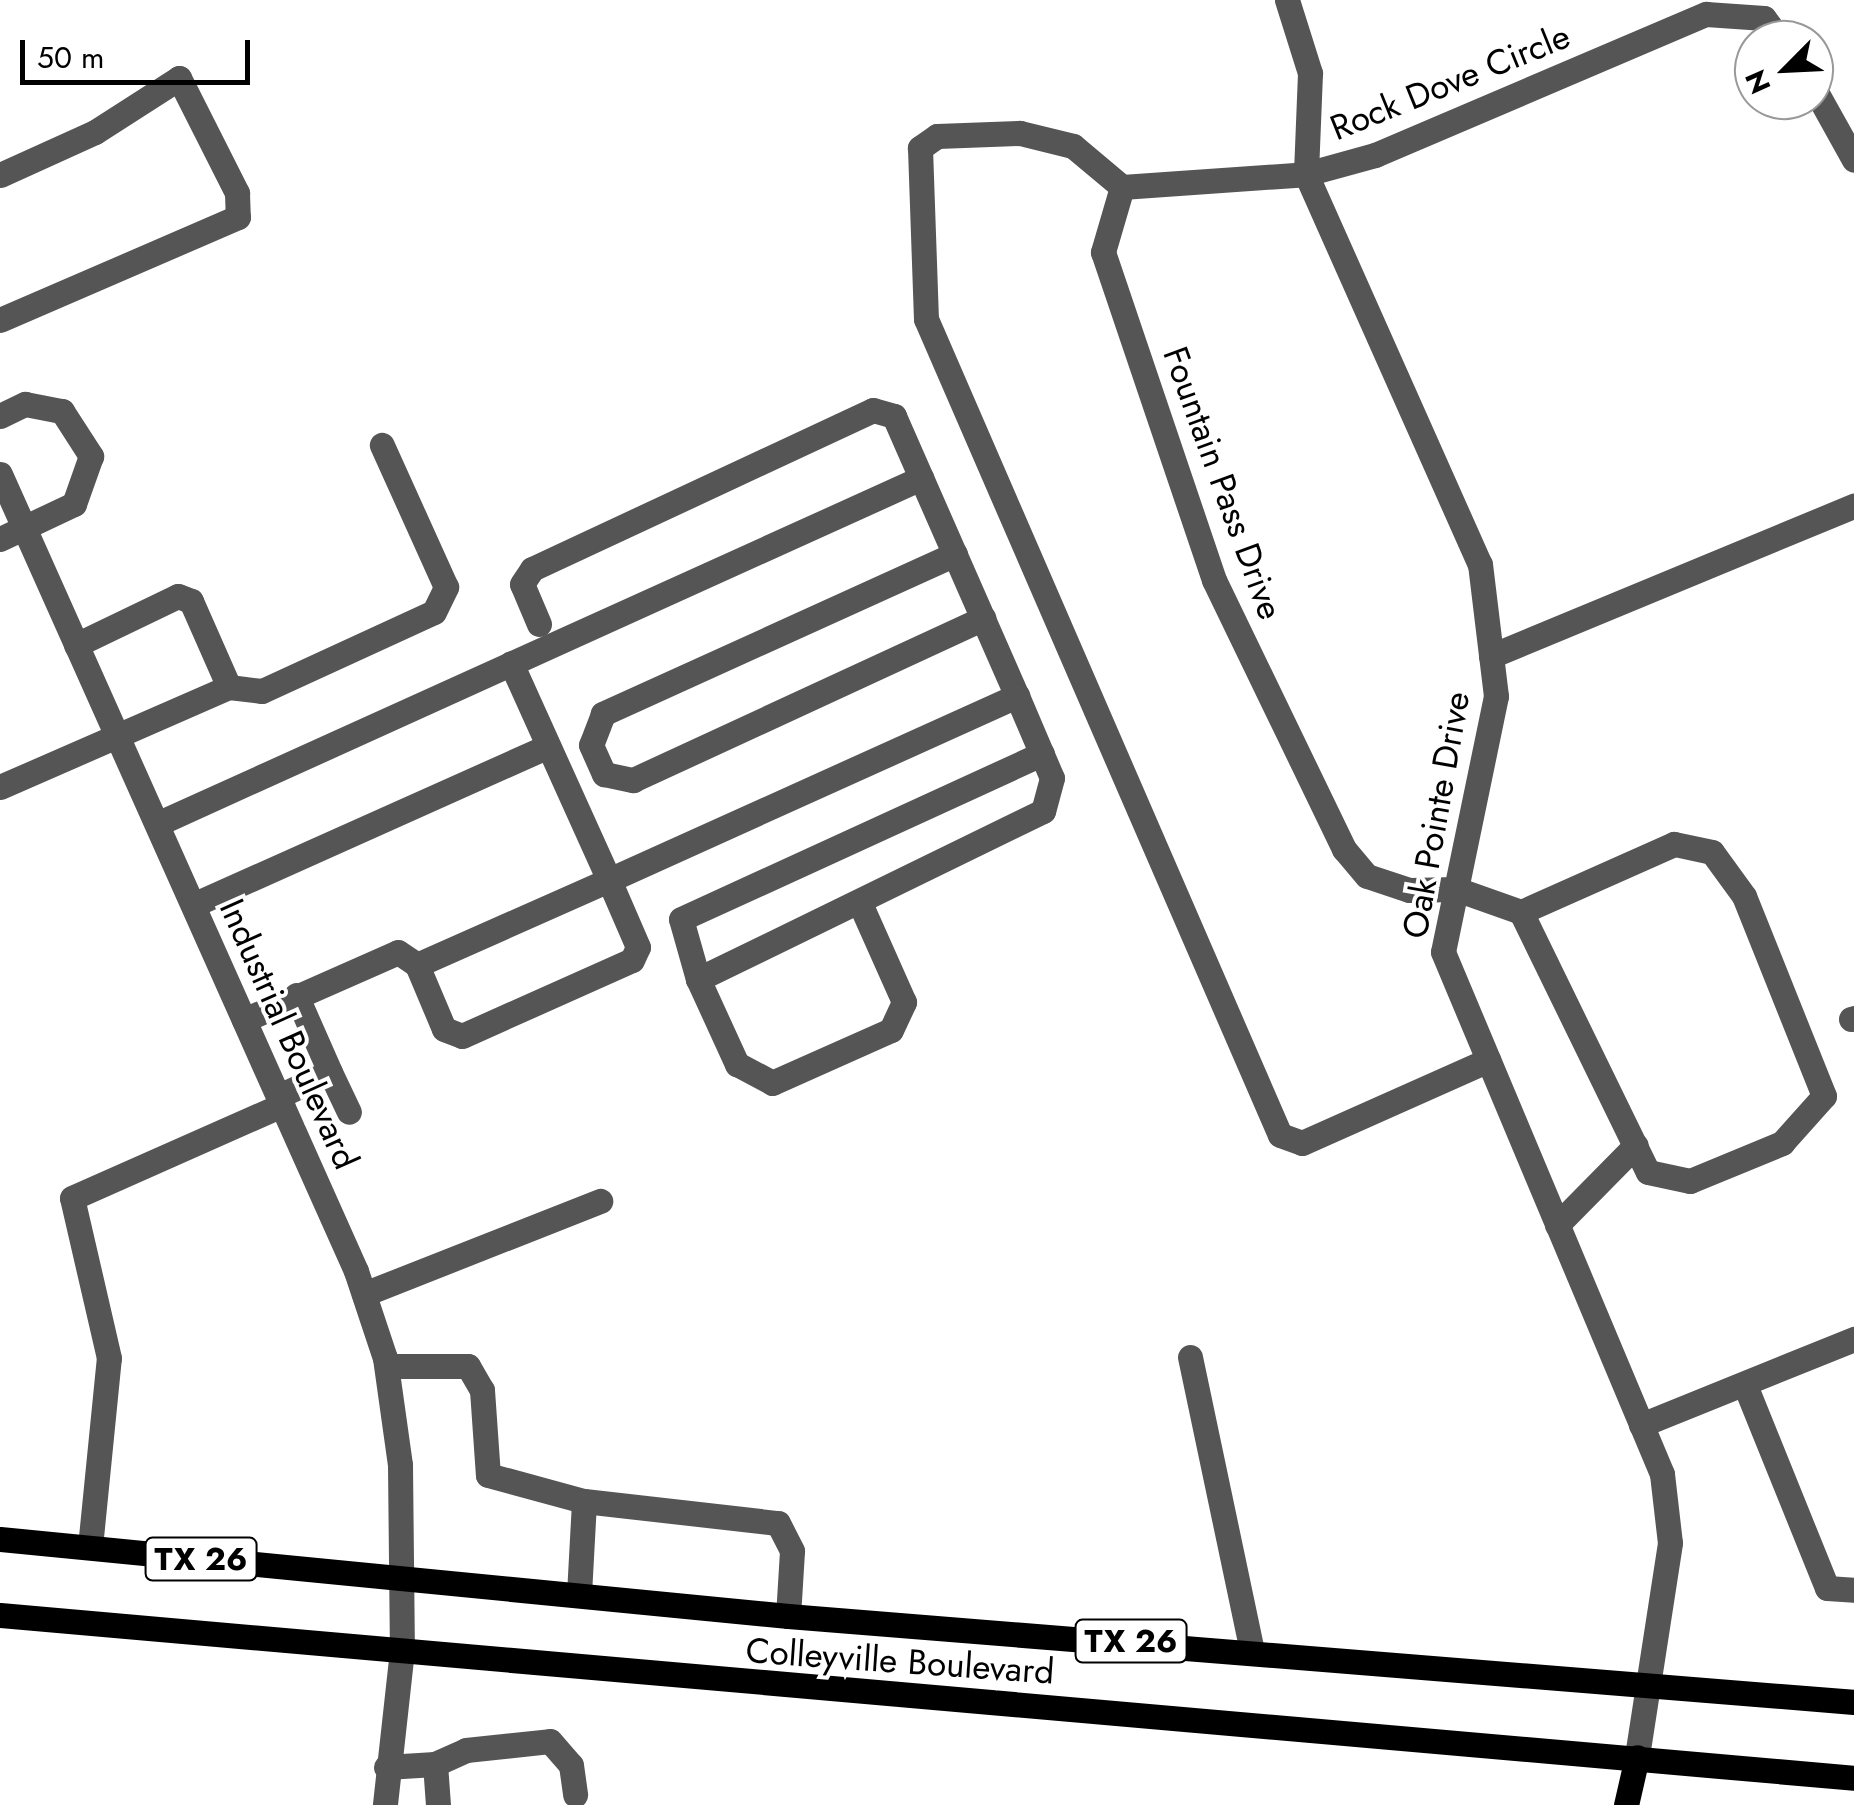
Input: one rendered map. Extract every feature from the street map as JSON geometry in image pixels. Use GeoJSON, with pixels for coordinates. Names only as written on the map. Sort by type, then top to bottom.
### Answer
{"type":"FeatureCollection","features":[{"type":"Feature","properties":{"kind":"main road","name":"Colleyville Boulevard"},"geometry":{"type":"LineString","coordinates":[[0,1539],[788,1616],[1252,1650],[1854,1702]]}},
{"type":"Feature","properties":{"kind":"main road","name":"Colleyville Boulevard"},"geometry":{"type":"LineString","coordinates":[[0,1616],[1854,1778]]}},
{"type":"Feature","properties":{"kind":"main road"},"geometry":{"type":"LineString","coordinates":[[1626,1805],[1637,1758]]}},
{"type":"Feature","properties":{"kind":"street","name":"Oak Pointe Drive"},"geometry":{"type":"LineString","coordinates":[[1287,0],[1310,73],[1306,174],[1480,564],[1496,696],[1442,952],[1662,1474],[1670,1542],[1637,1758]]}},
{"type":"Feature","properties":{"kind":"street","name":"Rock Dove Circle"},"geometry":{"type":"LineString","coordinates":[[1306,174],[1375,155],[1706,14],[1765,20]]}},
{"type":"Feature","properties":{"kind":"street"},"geometry":{"type":"LineString","coordinates":[[0,175],[94,132],[179,78],[236,193],[238,217],[0,320]]}},
{"type":"Feature","properties":{"kind":"street"},"geometry":{"type":"LineString","coordinates":[[1832,120],[1854,160]]}},
{"type":"Feature","properties":{"kind":"street"},"geometry":{"type":"LineString","coordinates":[[1306,174],[1122,187],[1073,146],[1020,133],[928,142],[920,148],[926,318],[1280,1135],[1302,1144],[1488,1060]]}},
{"type":"Feature","properties":{"kind":"street","name":"Fountain Pass Drive"},"geometry":{"type":"LineString","coordinates":[[1122,187],[1103,252],[1223,598],[1344,849],[1368,876],[1409,890],[1456,890],[1521,912]]}},
{"type":"Feature","properties":{"kind":"street"},"geometry":{"type":"LineString","coordinates":[[0,416],[25,404],[62,411],[91,456],[74,504],[0,538]]}},
{"type":"Feature","properties":{"kind":"street"},"geometry":{"type":"LineString","coordinates":[[539,624],[522,584],[532,568],[873,410],[894,416],[1052,778],[1032,822],[698,979]]}},
{"type":"Feature","properties":{"kind":"street"},"geometry":{"type":"LineString","coordinates":[[0,787],[230,687],[262,691],[434,612],[446,587],[382,445]]}},
{"type":"Feature","properties":{"kind":"street","name":"Industrial Boulevard"},"geometry":{"type":"LineString","coordinates":[[0,474],[281,1101],[364,1294],[387,1366],[402,1650],[386,1767],[385,1805]]}},
{"type":"Feature","properties":{"kind":"street"},"geometry":{"type":"LineString","coordinates":[[157,824],[921,478]]}},
{"type":"Feature","properties":{"kind":"street"},"geometry":{"type":"LineString","coordinates":[[1491,656],[1854,506]]}},
{"type":"Feature","properties":{"kind":"street"},"geometry":{"type":"LineString","coordinates":[[955,554],[603,714],[591,745],[604,774],[633,780],[983,618]]}},
{"type":"Feature","properties":{"kind":"street"},"geometry":{"type":"LineString","coordinates":[[76,644],[178,596],[191,601],[230,687]]}},
{"type":"Feature","properties":{"kind":"street"},"geometry":{"type":"LineString","coordinates":[[244,1020],[398,952],[417,966],[444,1028],[462,1036],[632,960],[638,947],[510,663]]}},
{"type":"Feature","properties":{"kind":"street"},"geometry":{"type":"LineString","coordinates":[[417,966],[1017,696]]}},
{"type":"Feature","properties":{"kind":"street"},"geometry":{"type":"LineString","coordinates":[[193,905],[548,746]]}},
{"type":"Feature","properties":{"kind":"street"},"geometry":{"type":"LineString","coordinates":[[860,903],[904,1002],[891,1030],[772,1083],[738,1064],[698,979],[680,919],[1042,754]]}},
{"type":"Feature","properties":{"kind":"street"},"geometry":{"type":"LineString","coordinates":[[1674,844],[1712,852],[1744,896],[1824,1096],[1782,1143],[1690,1181],[1648,1172],[1521,912],[1674,844]]}},
{"type":"Feature","properties":{"kind":"street"},"geometry":{"type":"LineString","coordinates":[[296,995],[349,1112]]}},
{"type":"Feature","properties":{"kind":"street"},"geometry":{"type":"LineString","coordinates":[[90,1547],[109,1358],[72,1198],[281,1101],[330,1072]]}},
{"type":"Feature","properties":{"kind":"street"},"geometry":{"type":"LineString","coordinates":[[1557,1226],[1636,1145]]}},
{"type":"Feature","properties":{"kind":"street"},"geometry":{"type":"LineString","coordinates":[[364,1294],[600,1202]]}},
{"type":"Feature","properties":{"kind":"street"},"geometry":{"type":"LineString","coordinates":[[1641,1425],[1854,1339]]}},
{"type":"Feature","properties":{"kind":"street"},"geometry":{"type":"LineString","coordinates":[[1190,1357],[1252,1650]]}},
{"type":"Feature","properties":{"kind":"street"},"geometry":{"type":"LineString","coordinates":[[387,1366],[468,1366],[482,1390],[488,1476],[584,1502],[778,1522],[792,1551],[788,1616]]}},
{"type":"Feature","properties":{"kind":"street"},"geometry":{"type":"LineString","coordinates":[[1745,1385],[1827,1588],[1854,1590]]}},
{"type":"Feature","properties":{"kind":"street"},"geometry":{"type":"LineString","coordinates":[[579,1594],[584,1502]]}},
{"type":"Feature","properties":{"kind":"street"},"geometry":{"type":"LineString","coordinates":[[386,1767],[435,1764],[466,1750],[550,1741],[571,1765],[575,1795]]}},
{"type":"Feature","properties":{"kind":"street"},"geometry":{"type":"LineString","coordinates":[[435,1764],[438,1805]]}}]}
